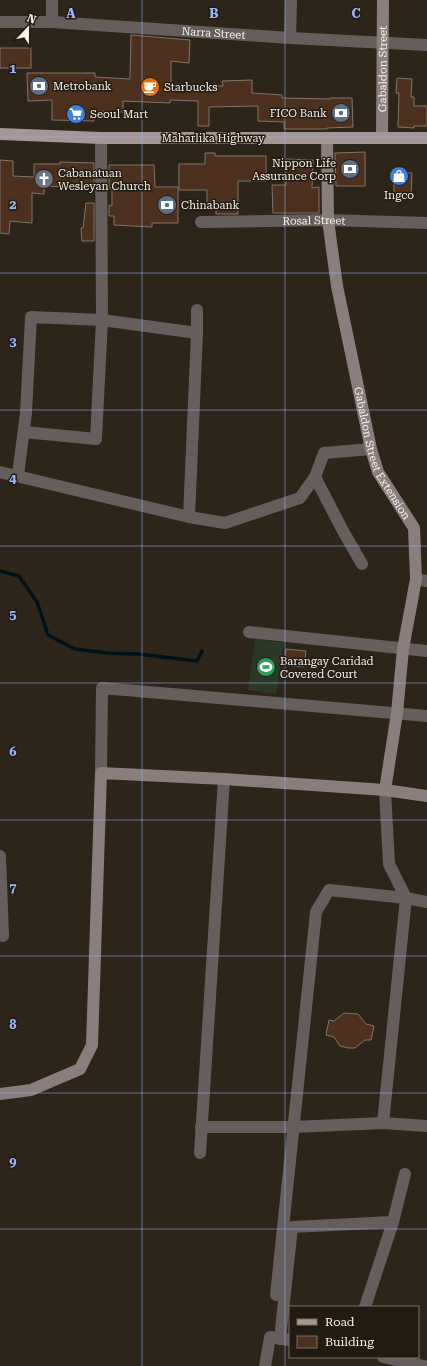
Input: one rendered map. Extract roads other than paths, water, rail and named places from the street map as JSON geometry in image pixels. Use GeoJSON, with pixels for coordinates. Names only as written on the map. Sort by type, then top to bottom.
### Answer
{"type":"FeatureCollection","features":[{"type":"Feature","properties":{"kind":"main road","name":"Maharlika Highway"},"geometry":{"type":"LineString","coordinates":[[0,134],[101,138],[427,138]]}},
{"type":"Feature","properties":{"kind":"street"},"geometry":{"type":"LineString","coordinates":[[52,0],[52,22]]}},
{"type":"Feature","properties":{"kind":"street"},"geometry":{"type":"LineString","coordinates":[[290,38],[291,0]]}},
{"type":"Feature","properties":{"kind":"street","name":"Gabaldon Street"},"geometry":{"type":"LineString","coordinates":[[382,0],[382,138]]}},
{"type":"Feature","properties":{"kind":"street","name":"Narra Street"},"geometry":{"type":"LineString","coordinates":[[0,22],[52,22],[290,38],[427,45]]}},
{"type":"Feature","properties":{"kind":"street"},"geometry":{"type":"LineString","coordinates":[[24,432],[96,439],[102,320],[101,138]]}},
{"type":"Feature","properties":{"kind":"street","name":"Gabaldon Street Extension"},"geometry":{"type":"LineString","coordinates":[[327,138],[328,220],[337,286],[371,449],[378,472],[414,528],[422,580],[403,649],[397,713],[385,790]]}},
{"type":"Feature","properties":{"kind":"street","name":"Rosal Street"},"geometry":{"type":"LineString","coordinates":[[201,222],[328,220],[427,223]]}},
{"type":"Feature","properties":{"kind":"street"},"geometry":{"type":"LineString","coordinates":[[189,517],[197,310]]}},
{"type":"Feature","properties":{"kind":"street"},"geometry":{"type":"LineString","coordinates":[[18,475],[24,432],[31,317],[102,320],[197,333]]}},
{"type":"Feature","properties":{"kind":"street"},"geometry":{"type":"LineString","coordinates":[[0,472],[18,475],[189,517],[225,523],[265,511],[300,498],[315,477],[324,453],[371,449]]}},
{"type":"Feature","properties":{"kind":"street"},"geometry":{"type":"LineString","coordinates":[[315,477],[362,564]]}},
{"type":"Feature","properties":{"kind":"street"},"geometry":{"type":"LineString","coordinates":[[248,632],[427,651]]}},
{"type":"Feature","properties":{"kind":"street"},"geometry":{"type":"LineString","coordinates":[[0,1094],[31,1090],[80,1069],[92,1045],[101,773],[102,688],[427,716]]}},
{"type":"Feature","properties":{"kind":"street"},"geometry":{"type":"LineString","coordinates":[[101,773],[224,779],[385,790],[427,796]]}},
{"type":"Feature","properties":{"kind":"street"},"geometry":{"type":"LineString","coordinates":[[200,1153],[224,779]]}},
{"type":"Feature","properties":{"kind":"street"},"geometry":{"type":"LineString","coordinates":[[383,1123],[406,898],[389,864],[385,790]]}},
{"type":"Feature","properties":{"kind":"street"},"geometry":{"type":"LineString","coordinates":[[0,856],[3,936]]}},
{"type":"Feature","properties":{"kind":"street"},"geometry":{"type":"LineString","coordinates":[[276,1295],[316,912],[329,890],[406,898],[427,902]]}},
{"type":"Feature","properties":{"kind":"street"},"geometry":{"type":"LineString","coordinates":[[201,1127],[293,1127],[383,1123],[427,1126]]}},
{"type":"Feature","properties":{"kind":"street"},"geometry":{"type":"LineString","coordinates":[[364,1306],[393,1222],[405,1174]]}},
{"type":"Feature","properties":{"kind":"street"},"geometry":{"type":"LineString","coordinates":[[265,1366],[270,1337],[285,1340],[292,1227],[393,1222]]}},
{"type":"Feature","properties":{"kind":"street"},"geometry":{"type":"LineString","coordinates":[[388,1358],[424,1366]]}},
{"type":"Feature","properties":{"kind":"waterway"},"geometry":{"type":"LineString","coordinates":[[0,571],[19,576],[37,602],[48,635],[75,649],[197,661],[202,651]]}},
{"type":"Feature","properties":{"kind":"place","name":"Metrobank"},"geometry":{"type":"Point","coordinates":[39,86]}},
{"type":"Feature","properties":{"kind":"place","name":"Starbucks"},"geometry":{"type":"Point","coordinates":[150,87]}},
{"type":"Feature","properties":{"kind":"place","name":"FICO Bank"},"geometry":{"type":"Point","coordinates":[341,113]}},
{"type":"Feature","properties":{"kind":"place","name":"Seoul Mart"},"geometry":{"type":"Point","coordinates":[76,114]}},
{"type":"Feature","properties":{"kind":"place","name":"Nippon Life Assurance Corp"},"geometry":{"type":"Point","coordinates":[350,169]}},
{"type":"Feature","properties":{"kind":"place","name":"Ingco"},"geometry":{"type":"Point","coordinates":[399,176]}},
{"type":"Feature","properties":{"kind":"place","name":"Cabanatuan Wesleyan Church"},"geometry":{"type":"Point","coordinates":[44,179]}},
{"type":"Feature","properties":{"kind":"place","name":"Chinabank"},"geometry":{"type":"Point","coordinates":[167,205]}},
{"type":"Feature","properties":{"kind":"place","name":"Barangay Caridad Covered Court"},"geometry":{"type":"Point","coordinates":[266,667]}}]}
